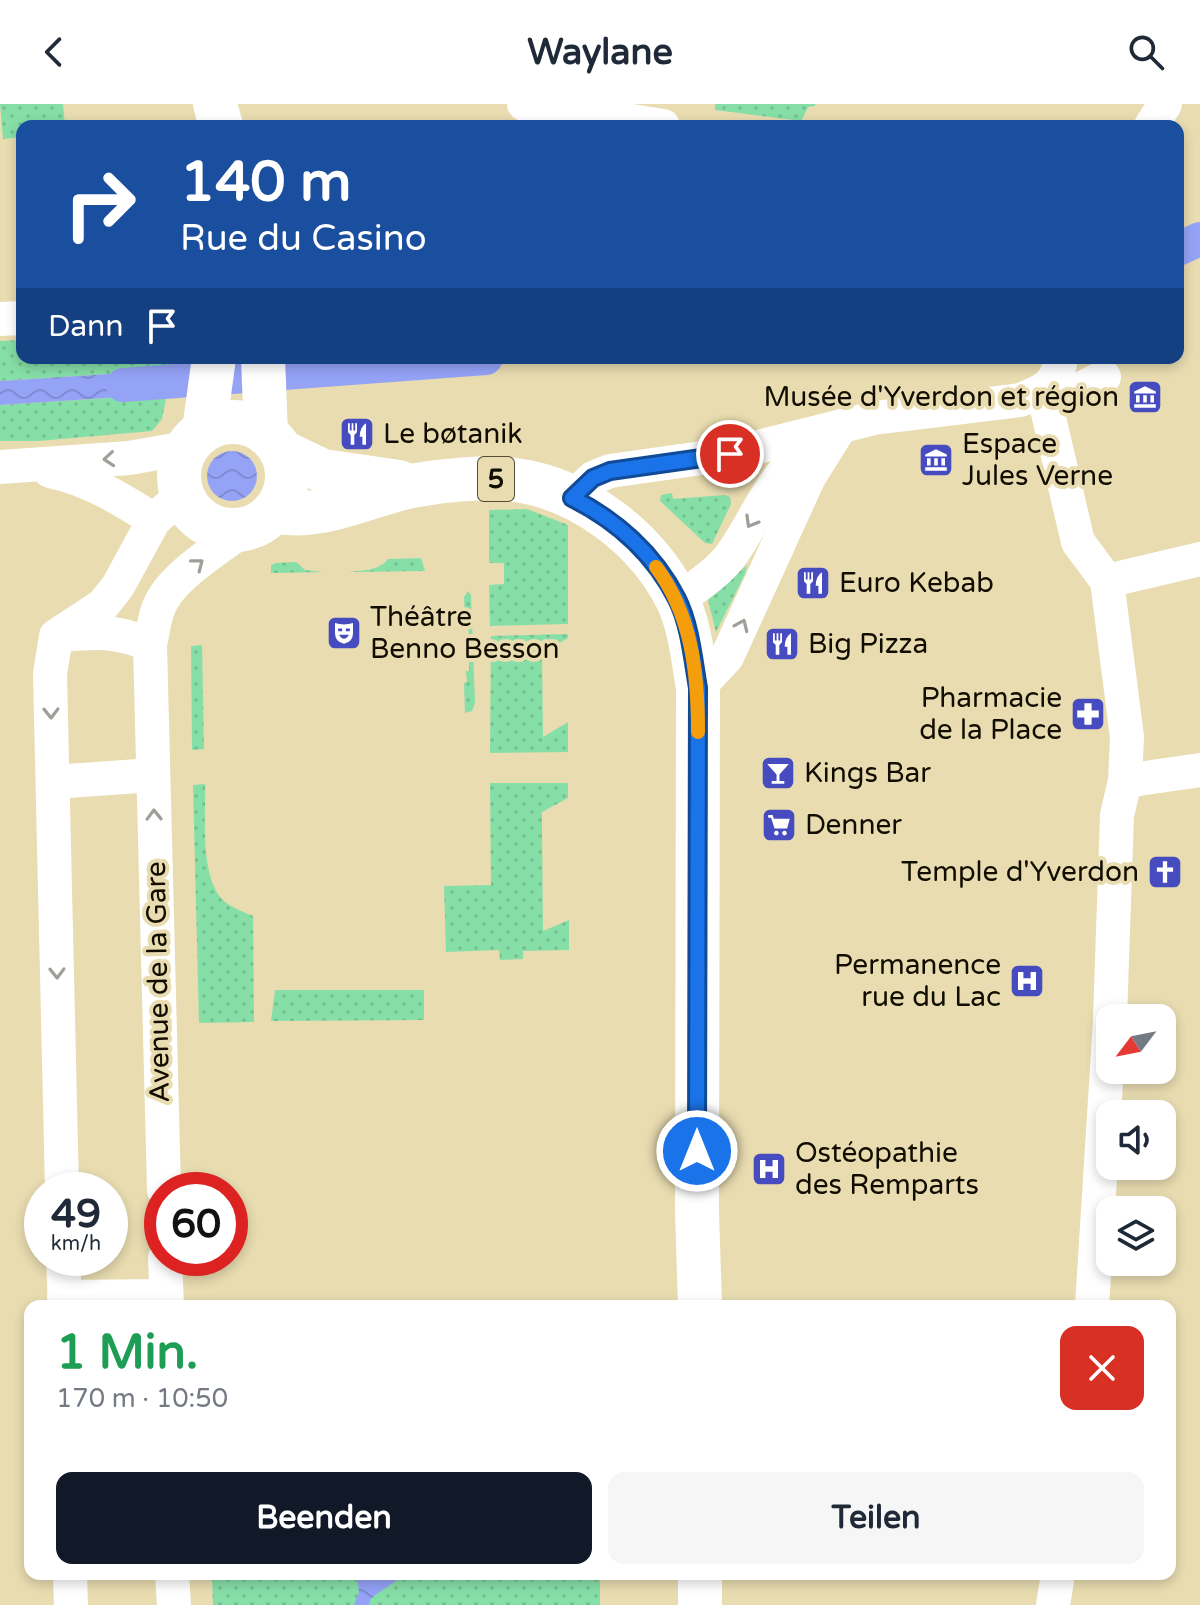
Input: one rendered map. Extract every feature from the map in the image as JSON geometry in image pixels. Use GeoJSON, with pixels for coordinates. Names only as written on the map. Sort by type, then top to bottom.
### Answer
{"type":"FeatureCollection","features":[{"type":"Feature","properties":{"kind":"main road"},"geometry":{"type":"LineString","coordinates":[[213,364],[200,428],[180,463],[168,508],[229,530],[260,520],[285,492],[287,471],[271,429],[264,364]]}},
{"type":"Feature","properties":{"kind":"main road"},"geometry":{"type":"LineString","coordinates":[[200,428],[236,422],[271,429]]}},
{"type":"Feature","properties":{"kind":"main road","name":"5"},"geometry":{"type":"LineString","coordinates":[[271,429],[323,471],[417,485]]}},
{"type":"Feature","properties":{"kind":"main road","name":"5"},"geometry":{"type":"LineString","coordinates":[[260,520],[294,515],[417,485],[515,480],[543,486],[597,511],[640,547],[678,600],[691,643],[698,688],[697,1212],[700,1300]]}},
{"type":"Feature","properties":{"kind":"main road"},"geometry":{"type":"LineString","coordinates":[[700,1580],[700,1605]]}},
{"type":"Feature","properties":{"kind":"street"},"geometry":{"type":"LineString","coordinates":[[534,112],[608,120]]}},
{"type":"Feature","properties":{"kind":"street"},"geometry":{"type":"LineString","coordinates":[[1060,364],[1059,374],[1045,399],[1078,542],[1107,581],[1127,737],[1125,781],[1117,815],[1111,1004]]}},
{"type":"Feature","properties":{"kind":"street"},"geometry":{"type":"LineString","coordinates":[[572,498],[593,478],[610,471],[730,454],[874,418],[1045,399],[1104,377]]}},
{"type":"Feature","properties":{"kind":"street"},"geometry":{"type":"LineString","coordinates":[[678,600],[732,554],[777,479],[797,455],[841,426]]}},
{"type":"Feature","properties":{"kind":"street"},"geometry":{"type":"LineString","coordinates":[[698,688],[727,657],[809,477],[841,426]]}},
{"type":"Feature","properties":{"kind":"street"},"geometry":{"type":"LineString","coordinates":[[13,466],[129,458],[200,428]]}},
{"type":"Feature","properties":{"kind":"street"},"geometry":{"type":"LineString","coordinates":[[13,466],[74,476],[116,496],[168,508],[103,605],[56,636],[50,674],[62,1172]]}},
{"type":"Feature","properties":{"kind":"street","name":"Avenue de la Gare"},"geometry":{"type":"LineString","coordinates":[[164,1172],[150,645],[164,596],[184,575],[260,520]]}},
{"type":"Feature","properties":{"kind":"street"},"geometry":{"type":"LineString","coordinates":[[1107,581],[1199,566]]}},
{"type":"Feature","properties":{"kind":"street"},"geometry":{"type":"LineString","coordinates":[[56,636],[104,631],[130,636],[150,645]]}},
{"type":"Feature","properties":{"kind":"street"},"geometry":{"type":"LineString","coordinates":[[1125,781],[1200,770]]}},
{"type":"Feature","properties":{"kind":"street"},"geometry":{"type":"LineString","coordinates":[[53,782],[153,775]]}},
{"type":"Feature","properties":{"kind":"street"},"geometry":{"type":"LineString","coordinates":[[1092,1300],[1106,1084]]}},
{"type":"Feature","properties":{"kind":"street"},"geometry":{"type":"LineString","coordinates":[[63,1276],[64,1300]]}},
{"type":"Feature","properties":{"kind":"street"},"geometry":{"type":"LineString","coordinates":[[166,1276],[167,1300]]}},
{"type":"Feature","properties":{"kind":"street"},"geometry":{"type":"LineString","coordinates":[[70,1580],[71,1605]]}},
{"type":"Feature","properties":{"kind":"street"},"geometry":{"type":"LineString","coordinates":[[172,1580],[174,1605]]}},
{"type":"Feature","properties":{"kind":"street"},"geometry":{"type":"LineString","coordinates":[[1053,1605],[1057,1580]]}},
{"type":"Feature","properties":{"kind":"green space"},"geometry":{"type":"Polygon","coordinates":[[[0,104],[63,104],[64,120],[16,120],[16,138],[3,139],[0,104]]]}},
{"type":"Feature","properties":{"kind":"green space"},"geometry":{"type":"Polygon","coordinates":[[[715,104],[815,104],[808,107],[802,120],[715,110],[715,104]]]}},
{"type":"Feature","properties":{"kind":"green space"},"geometry":{"type":"Polygon","coordinates":[[[16,340],[16,364],[172,364],[171,370],[0,381],[0,341],[16,340]]]}},
{"type":"Feature","properties":{"kind":"green space"},"geometry":{"type":"Polygon","coordinates":[[[167,394],[162,419],[152,431],[39,441],[0,441],[0,405],[167,394]]]}},
{"type":"Feature","properties":{"kind":"green space"},"geometry":{"type":"Polygon","coordinates":[[[672,493],[673,499],[730,497],[731,504],[712,544],[705,543],[660,501],[661,495],[672,493]]]}},
{"type":"Feature","properties":{"kind":"green space"},"geometry":{"type":"Polygon","coordinates":[[[527,509],[568,525],[568,624],[490,626],[489,585],[504,584],[504,563],[489,563],[489,510],[527,509]]]}},
{"type":"Feature","properties":{"kind":"green space"},"geometry":{"type":"Polygon","coordinates":[[[421,558],[425,571],[347,572],[374,568],[388,559],[421,558]]]}},
{"type":"Feature","properties":{"kind":"green space"},"geometry":{"type":"Polygon","coordinates":[[[296,562],[305,570],[323,572],[271,573],[271,565],[296,562]]]}},
{"type":"Feature","properties":{"kind":"green space"},"geometry":{"type":"Polygon","coordinates":[[[747,565],[745,574],[716,632],[708,600],[747,565]]]}},
{"type":"Feature","properties":{"kind":"green space"},"geometry":{"type":"Polygon","coordinates":[[[468,591],[471,595],[475,703],[472,711],[465,713],[464,683],[467,682],[466,671],[469,671],[466,655],[469,654],[469,645],[465,638],[469,637],[468,628],[465,627],[464,597],[468,591]]]}},
{"type":"Feature","properties":{"kind":"green space"},"geometry":{"type":"Polygon","coordinates":[[[568,634],[568,638],[542,653],[543,737],[568,722],[568,752],[490,753],[491,636],[568,634]]]}},
{"type":"Feature","properties":{"kind":"green space"},"geometry":{"type":"Polygon","coordinates":[[[202,645],[204,749],[192,750],[191,646],[202,645]]]}},
{"type":"Feature","properties":{"kind":"green space"},"geometry":{"type":"Polygon","coordinates":[[[490,783],[568,783],[568,798],[542,812],[542,825],[543,931],[569,920],[569,950],[523,951],[523,959],[500,960],[499,950],[446,952],[444,886],[491,885],[490,783]]]}},
{"type":"Feature","properties":{"kind":"green space"},"geometry":{"type":"Polygon","coordinates":[[[205,784],[207,862],[211,877],[224,901],[253,916],[254,1022],[199,1023],[193,785],[205,784]]]}},
{"type":"Feature","properties":{"kind":"green space"},"geometry":{"type":"Polygon","coordinates":[[[275,990],[424,990],[424,1020],[271,1021],[275,990]]]}},
{"type":"Feature","properties":{"kind":"green space"},"geometry":{"type":"Polygon","coordinates":[[[212,1580],[600,1580],[600,1605],[213,1605],[212,1580]]]}},
{"type":"Feature","properties":{"kind":"water"},"geometry":{"type":"Polygon","coordinates":[[[171,370],[167,394],[0,405],[0,381],[171,370]]]}},
{"type":"Feature","properties":{"kind":"water"},"geometry":{"type":"Polygon","coordinates":[[[232,451],[250,458],[257,476],[250,494],[232,501],[214,494],[207,476],[214,458],[232,451]]]}},
{"type":"Feature","properties":{"kind":"water"},"geometry":{"type":"Polygon","coordinates":[[[358,1580],[397,1580],[371,1598],[369,1605],[354,1605],[359,1592],[358,1580]]]}},
{"type":"Feature","properties":{"kind":"waterway"},"geometry":{"type":"LineString","coordinates":[[1184,246],[1200,239]]}},
{"type":"Feature","properties":{"kind":"waterway"},"geometry":{"type":"LineString","coordinates":[[123,385],[405,364]]}},
{"type":"Feature","properties":{"kind":"slow traffic"},"geometry":{"type":"LineString","coordinates":[[656,567],[678,600],[691,643],[698,688],[698,732]]}},
{"type":"Feature","properties":{"kind":"place","name":"Musée d'Yverdon et région"},"geometry":{"type":"Point","coordinates":[1145,397]}},
{"type":"Feature","properties":{"kind":"place","name":"Le bøtanik"},"geometry":{"type":"Point","coordinates":[357,434]}},
{"type":"Feature","properties":{"kind":"place","name":"Espace Jules Verne"},"geometry":{"type":"Point","coordinates":[936,460]}},
{"type":"Feature","properties":{"kind":"place","name":"Euro Kebab"},"geometry":{"type":"Point","coordinates":[813,583]}},
{"type":"Feature","properties":{"kind":"place","name":"Théâtre Benno Besson"},"geometry":{"type":"Point","coordinates":[344,633]}},
{"type":"Feature","properties":{"kind":"place","name":"Big Pizza"},"geometry":{"type":"Point","coordinates":[782,644]}},
{"type":"Feature","properties":{"kind":"place","name":"Pharmacie de la Place"},"geometry":{"type":"Point","coordinates":[1088,714]}},
{"type":"Feature","properties":{"kind":"place","name":"Kings Bar"},"geometry":{"type":"Point","coordinates":[778,773]}},
{"type":"Feature","properties":{"kind":"place","name":"Denner"},"geometry":{"type":"Point","coordinates":[779,825]}},
{"type":"Feature","properties":{"kind":"place","name":"Temple d'Yverdon"},"geometry":{"type":"Point","coordinates":[1165,872]}},
{"type":"Feature","properties":{"kind":"place","name":"Permanence rue du Lac"},"geometry":{"type":"Point","coordinates":[1027,981]}},
{"type":"Feature","properties":{"kind":"place","name":"Ostéopathie des Remparts"},"geometry":{"type":"Point","coordinates":[769,1169]}},
{"type":"Feature","properties":{"kind":"route"},"geometry":{"type":"LineString","coordinates":[[697,1151],[698,688],[691,643],[678,600],[640,547],[597,511],[572,498],[593,478],[610,471],[730,454]]}}]}
